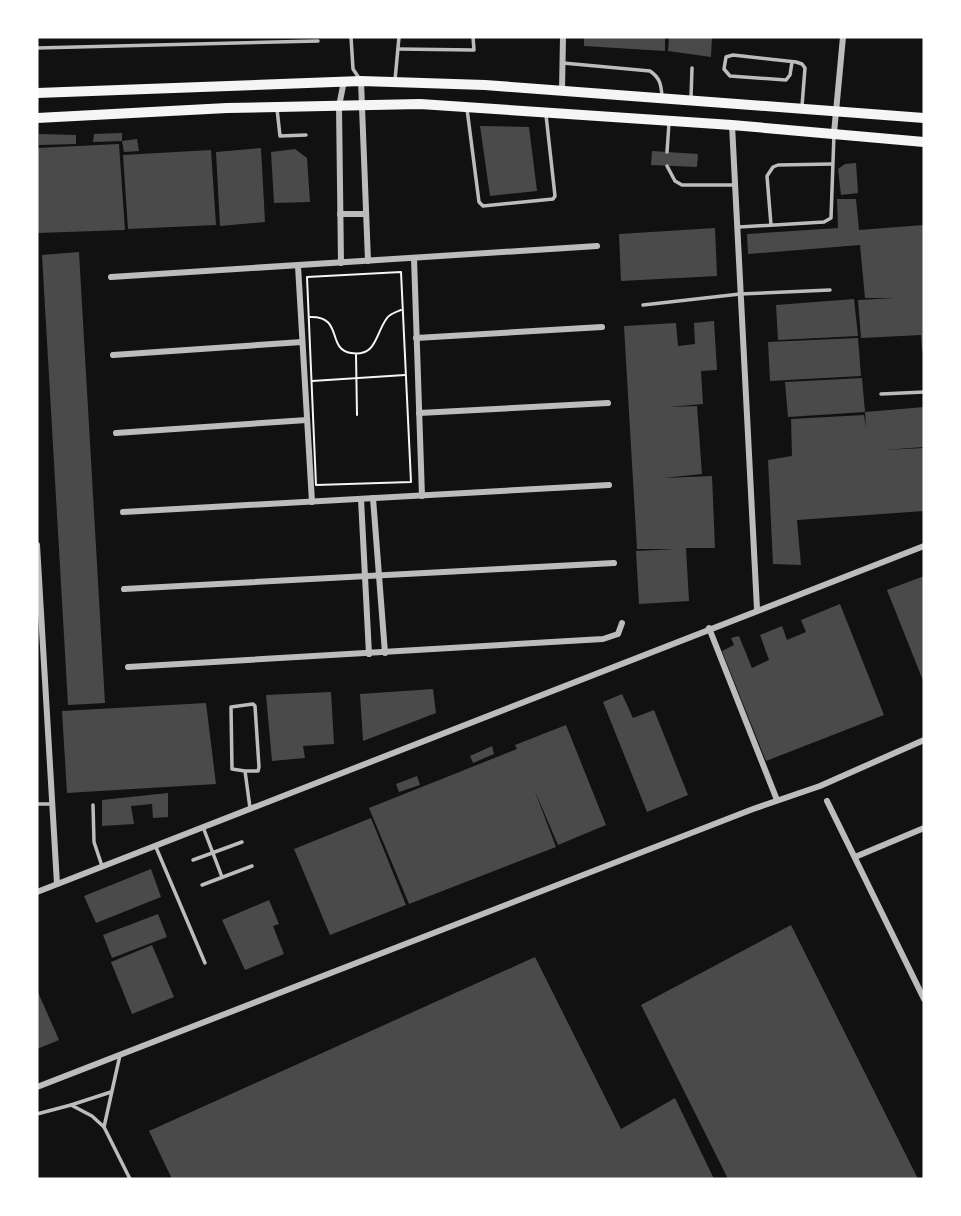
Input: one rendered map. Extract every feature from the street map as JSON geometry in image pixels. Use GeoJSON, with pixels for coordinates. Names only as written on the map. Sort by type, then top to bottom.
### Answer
{"type":"FeatureCollection","features":[{"type":"Feature","properties":{"kind":"main road"},"geometry":{"type":"LineString","coordinates":[[37,93],[361,81],[562,90],[924,118]]}},
{"type":"Feature","properties":{"kind":"main road"},"geometry":{"type":"LineString","coordinates":[[37,118],[277,107],[420,104],[732,125],[924,142]]}},
{"type":"Feature","properties":{"kind":"street"},"geometry":{"type":"LineString","coordinates":[[562,90],[563,37]]}},
{"type":"Feature","properties":{"kind":"street"},"geometry":{"type":"LineString","coordinates":[[834,133],[844,37]]}},
{"type":"Feature","properties":{"kind":"street"},"geometry":{"type":"LineString","coordinates":[[341,263],[339,106],[344,81]]}},
{"type":"Feature","properties":{"kind":"street"},"geometry":{"type":"LineString","coordinates":[[361,81],[368,261]]}},
{"type":"Feature","properties":{"kind":"street"},"geometry":{"type":"LineString","coordinates":[[732,125],[757,609]]}},
{"type":"Feature","properties":{"kind":"street"},"geometry":{"type":"LineString","coordinates":[[340,214],[366,214]]}},
{"type":"Feature","properties":{"kind":"street"},"geometry":{"type":"LineString","coordinates":[[111,277],[597,246]]}},
{"type":"Feature","properties":{"kind":"street"},"geometry":{"type":"LineString","coordinates":[[414,258],[422,496]]}},
{"type":"Feature","properties":{"kind":"street"},"geometry":{"type":"LineString","coordinates":[[298,266],[312,502]]}},
{"type":"Feature","properties":{"kind":"street"},"geometry":{"type":"LineString","coordinates":[[416,338],[602,327]]}},
{"type":"Feature","properties":{"kind":"street"},"geometry":{"type":"LineString","coordinates":[[113,355],[302,342]]}},
{"type":"Feature","properties":{"kind":"street"},"geometry":{"type":"LineString","coordinates":[[419,413],[608,403]]}},
{"type":"Feature","properties":{"kind":"street"},"geometry":{"type":"LineString","coordinates":[[116,433],[307,420]]}},
{"type":"Feature","properties":{"kind":"street"},"geometry":{"type":"LineString","coordinates":[[123,512],[609,485]]}},
{"type":"Feature","properties":{"kind":"street"},"geometry":{"type":"LineString","coordinates":[[373,498],[377,577],[385,653]]}},
{"type":"Feature","properties":{"kind":"street"},"geometry":{"type":"LineString","coordinates":[[361,499],[369,654]]}},
{"type":"Feature","properties":{"kind":"street"},"geometry":{"type":"LineString","coordinates":[[37,545],[57,884]]}},
{"type":"Feature","properties":{"kind":"street"},"geometry":{"type":"LineString","coordinates":[[37,892],[924,546]]}},
{"type":"Feature","properties":{"kind":"street"},"geometry":{"type":"LineString","coordinates":[[124,589],[614,564]]}},
{"type":"Feature","properties":{"kind":"street"},"geometry":{"type":"LineString","coordinates":[[128,667],[603,639],[618,634],[622,623]]}},
{"type":"Feature","properties":{"kind":"street"},"geometry":{"type":"LineString","coordinates":[[709,628],[777,800]]}},
{"type":"Feature","properties":{"kind":"street"},"geometry":{"type":"LineString","coordinates":[[37,1087],[777,800],[820,786],[924,740]]}},
{"type":"Feature","properties":{"kind":"street"},"geometry":{"type":"LineString","coordinates":[[827,801],[924,999]]}},
{"type":"Feature","properties":{"kind":"street"},"geometry":{"type":"LineString","coordinates":[[855,857],[923,831]]}},
{"type":"Feature","properties":{"kind":"lane"},"geometry":{"type":"LineString","coordinates":[[351,37],[353,69],[361,81]]}},
{"type":"Feature","properties":{"kind":"lane"},"geometry":{"type":"LineString","coordinates":[[395,82],[399,37]]}},
{"type":"Feature","properties":{"kind":"lane"},"geometry":{"type":"LineString","coordinates":[[398,49],[474,50],[473,37]]}},
{"type":"Feature","properties":{"kind":"lane"},"geometry":{"type":"LineString","coordinates":[[37,48],[318,41]]}},
{"type":"Feature","properties":{"kind":"lane"},"geometry":{"type":"LineString","coordinates":[[792,62],[790,75],[786,80],[730,76],[724,72],[726,57],[733,55],[792,62],[802,64],[805,68],[802,108]]}},
{"type":"Feature","properties":{"kind":"lane"},"geometry":{"type":"LineString","coordinates":[[563,63],[650,71],[657,76],[661,84],[662,98]]}},
{"type":"Feature","properties":{"kind":"lane"},"geometry":{"type":"LineString","coordinates":[[691,100],[692,68]]}},
{"type":"Feature","properties":{"kind":"lane"},"geometry":{"type":"LineString","coordinates":[[344,81],[353,69]]}},
{"type":"Feature","properties":{"kind":"lane"},"geometry":{"type":"LineString","coordinates":[[277,107],[280,136],[306,135]]}},
{"type":"Feature","properties":{"kind":"lane"},"geometry":{"type":"LineString","coordinates":[[467,107],[479,202],[483,206],[553,199],[555,196],[546,113]]}},
{"type":"Feature","properties":{"kind":"lane"},"geometry":{"type":"LineString","coordinates":[[667,152],[670,121]]}},
{"type":"Feature","properties":{"kind":"lane"},"geometry":{"type":"LineString","coordinates":[[737,227],[824,222],[831,218],[834,133]]}},
{"type":"Feature","properties":{"kind":"lane"},"geometry":{"type":"LineString","coordinates":[[771,226],[767,176],[772,167],[779,164],[832,164]]}},
{"type":"Feature","properties":{"kind":"lane"},"geometry":{"type":"LineString","coordinates":[[667,166],[670,174],[682,185],[735,185]]}},
{"type":"Feature","properties":{"kind":"lane"},"geometry":{"type":"LineString","coordinates":[[643,305],[740,294],[830,289]]}},
{"type":"Feature","properties":{"kind":"lane"},"geometry":{"type":"LineString","coordinates":[[881,394],[924,392]]}},
{"type":"Feature","properties":{"kind":"lane"},"geometry":{"type":"LineString","coordinates":[[253,704],[259,770],[244,771],[232,769],[231,707],[253,704]]}},
{"type":"Feature","properties":{"kind":"lane"},"geometry":{"type":"LineString","coordinates":[[244,771],[250,808]]}},
{"type":"Feature","properties":{"kind":"lane"},"geometry":{"type":"LineString","coordinates":[[37,804],[52,803]]}},
{"type":"Feature","properties":{"kind":"lane"},"geometry":{"type":"LineString","coordinates":[[93,805],[94,842],[102,866]]}},
{"type":"Feature","properties":{"kind":"lane"},"geometry":{"type":"LineString","coordinates":[[203,827],[222,877]]}},
{"type":"Feature","properties":{"kind":"lane"},"geometry":{"type":"LineString","coordinates":[[193,860],[242,842]]}},
{"type":"Feature","properties":{"kind":"lane"},"geometry":{"type":"LineString","coordinates":[[155,845],[205,963]]}},
{"type":"Feature","properties":{"kind":"lane"},"geometry":{"type":"LineString","coordinates":[[202,885],[252,866]]}},
{"type":"Feature","properties":{"kind":"lane"},"geometry":{"type":"LineString","coordinates":[[104,1126],[121,1053]]}},
{"type":"Feature","properties":{"kind":"lane"},"geometry":{"type":"LineString","coordinates":[[37,1114],[111,1092]]}},
{"type":"Feature","properties":{"kind":"lane"},"geometry":{"type":"LineString","coordinates":[[71,1105],[104,1126],[130,1179]]}},
{"type":"Feature","properties":{"kind":"path"},"geometry":{"type":"LineString","coordinates":[[401,272],[411,482],[316,485],[309,317],[307,277],[401,272]]}},
{"type":"Feature","properties":{"kind":"path"},"geometry":{"type":"LineString","coordinates":[[309,317],[328,321],[338,346],[347,353],[356,354],[370,350],[388,316],[402,309]]}},
{"type":"Feature","properties":{"kind":"path"},"geometry":{"type":"LineString","coordinates":[[356,354],[357,415]]}},
{"type":"Feature","properties":{"kind":"path"},"geometry":{"type":"LineString","coordinates":[[311,381],[406,375]]}},
{"type":"Feature","properties":{"kind":"building"},"geometry":{"type":"Polygon","coordinates":[[[584,37],[665,37],[665,51],[584,46],[584,37]]]}},
{"type":"Feature","properties":{"kind":"building"},"geometry":{"type":"Polygon","coordinates":[[[669,37],[712,37],[711,57],[668,51],[669,37]]]}},
{"type":"Feature","properties":{"kind":"building"},"geometry":{"type":"Polygon","coordinates":[[[480,126],[529,127],[537,191],[490,196],[480,126]]]}},
{"type":"Feature","properties":{"kind":"building"},"geometry":{"type":"Polygon","coordinates":[[[122,133],[122,141],[93,142],[94,134],[122,133]]]}},
{"type":"Feature","properties":{"kind":"building"},"geometry":{"type":"Polygon","coordinates":[[[39,134],[76,135],[76,144],[39,145],[39,134]]]}},
{"type":"Feature","properties":{"kind":"building"},"geometry":{"type":"Polygon","coordinates":[[[137,139],[139,151],[124,152],[122,141],[137,139]]]}},
{"type":"Feature","properties":{"kind":"building"},"geometry":{"type":"Polygon","coordinates":[[[119,144],[125,230],[37,233],[37,148],[119,144]]]}},
{"type":"Feature","properties":{"kind":"building"},"geometry":{"type":"Polygon","coordinates":[[[261,148],[265,222],[220,226],[216,152],[261,148]]]}},
{"type":"Feature","properties":{"kind":"building"},"geometry":{"type":"Polygon","coordinates":[[[295,149],[307,158],[310,202],[274,203],[271,152],[295,149]]]}},
{"type":"Feature","properties":{"kind":"building"},"geometry":{"type":"Polygon","coordinates":[[[211,150],[216,225],[128,229],[123,155],[211,150]]]}},
{"type":"Feature","properties":{"kind":"building"},"geometry":{"type":"Polygon","coordinates":[[[652,151],[698,154],[697,167],[651,165],[652,151]]]}},
{"type":"Feature","properties":{"kind":"building"},"geometry":{"type":"Polygon","coordinates":[[[856,163],[858,193],[841,195],[838,169],[845,164],[856,163]]]}},
{"type":"Feature","properties":{"kind":"building"},"geometry":{"type":"Polygon","coordinates":[[[837,199],[856,199],[859,230],[924,225],[924,351],[921,335],[861,338],[858,300],[894,298],[865,298],[860,245],[748,254],[747,234],[838,228],[837,199]]]}},
{"type":"Feature","properties":{"kind":"building"},"geometry":{"type":"Polygon","coordinates":[[[715,228],[717,276],[621,281],[619,234],[715,228]]]}},
{"type":"Feature","properties":{"kind":"building"},"geometry":{"type":"Polygon","coordinates":[[[79,252],[105,703],[68,705],[42,255],[79,252]]]}},
{"type":"Feature","properties":{"kind":"building"},"geometry":{"type":"Polygon","coordinates":[[[854,299],[858,336],[778,340],[776,305],[854,299]]]}},
{"type":"Feature","properties":{"kind":"building"},"geometry":{"type":"Polygon","coordinates":[[[714,321],[717,370],[701,371],[703,404],[668,407],[697,406],[702,474],[663,478],[712,476],[715,548],[686,548],[689,601],[639,604],[636,551],[676,549],[637,549],[624,326],[676,323],[678,346],[695,344],[694,323],[714,321]]]}},
{"type":"Feature","properties":{"kind":"building"},"geometry":{"type":"Polygon","coordinates":[[[858,338],[861,376],[770,381],[768,342],[858,338]]]}},
{"type":"Feature","properties":{"kind":"building"},"geometry":{"type":"Polygon","coordinates":[[[862,378],[865,412],[788,417],[785,382],[862,378]]]}},
{"type":"Feature","properties":{"kind":"building"},"geometry":{"type":"Polygon","coordinates":[[[924,407],[924,447],[883,450],[924,448],[924,511],[797,520],[801,565],[773,564],[768,460],[792,456],[791,419],[864,415],[866,428],[865,412],[924,407]]]}},
{"type":"Feature","properties":{"kind":"building"},"geometry":{"type":"Polygon","coordinates":[[[924,576],[924,683],[887,590],[924,576]]]}},
{"type":"Feature","properties":{"kind":"building"},"geometry":{"type":"Polygon","coordinates":[[[840,604],[884,715],[766,761],[722,651],[734,645],[731,638],[739,636],[752,668],[769,660],[760,635],[782,626],[787,640],[806,632],[801,620],[840,604]]]}},
{"type":"Feature","properties":{"kind":"building"},"geometry":{"type":"Polygon","coordinates":[[[433,689],[436,713],[363,741],[360,694],[433,689]]]}},
{"type":"Feature","properties":{"kind":"building"},"geometry":{"type":"Polygon","coordinates":[[[331,692],[334,744],[303,746],[305,758],[272,761],[266,695],[331,692]]]}},
{"type":"Feature","properties":{"kind":"building"},"geometry":{"type":"Polygon","coordinates":[[[622,694],[633,718],[654,710],[688,795],[647,812],[603,702],[622,694]]]}},
{"type":"Feature","properties":{"kind":"building"},"geometry":{"type":"Polygon","coordinates":[[[206,703],[216,784],[67,793],[62,711],[206,703]]]}},
{"type":"Feature","properties":{"kind":"building"},"geometry":{"type":"Polygon","coordinates":[[[566,725],[606,825],[558,845],[534,789],[556,847],[409,904],[369,808],[517,749],[515,745],[566,725]]]}},
{"type":"Feature","properties":{"kind":"building"},"geometry":{"type":"Polygon","coordinates":[[[492,746],[494,754],[473,763],[470,756],[492,746]]]}},
{"type":"Feature","properties":{"kind":"building"},"geometry":{"type":"Polygon","coordinates":[[[417,776],[420,785],[399,792],[396,784],[417,776]]]}},
{"type":"Feature","properties":{"kind":"building"},"geometry":{"type":"Polygon","coordinates":[[[168,793],[168,817],[153,818],[152,804],[131,806],[134,824],[102,826],[102,800],[168,793]]]}},
{"type":"Feature","properties":{"kind":"building"},"geometry":{"type":"Polygon","coordinates":[[[371,818],[406,905],[330,935],[294,849],[371,818]]]}},
{"type":"Feature","properties":{"kind":"building"},"geometry":{"type":"Polygon","coordinates":[[[151,869],[161,897],[96,923],[84,896],[151,869]]]}},
{"type":"Feature","properties":{"kind":"building"},"geometry":{"type":"Polygon","coordinates":[[[269,900],[279,924],[273,926],[284,954],[245,970],[222,920],[269,900]]]}},
{"type":"Feature","properties":{"kind":"building"},"geometry":{"type":"Polygon","coordinates":[[[158,914],[167,937],[112,958],[103,935],[158,914]]]}},
{"type":"Feature","properties":{"kind":"building"},"geometry":{"type":"Polygon","coordinates":[[[791,925],[918,1179],[728,1179],[641,1005],[791,925]]]}},
{"type":"Feature","properties":{"kind":"building"},"geometry":{"type":"Polygon","coordinates":[[[152,945],[174,997],[132,1014],[111,962],[152,945]]]}},
{"type":"Feature","properties":{"kind":"building"},"geometry":{"type":"Polygon","coordinates":[[[535,957],[621,1129],[675,1098],[714,1179],[172,1179],[149,1131],[535,957]]]}},
{"type":"Feature","properties":{"kind":"building"},"geometry":{"type":"Polygon","coordinates":[[[37,990],[59,1040],[37,1049],[37,990]]]}}]}
